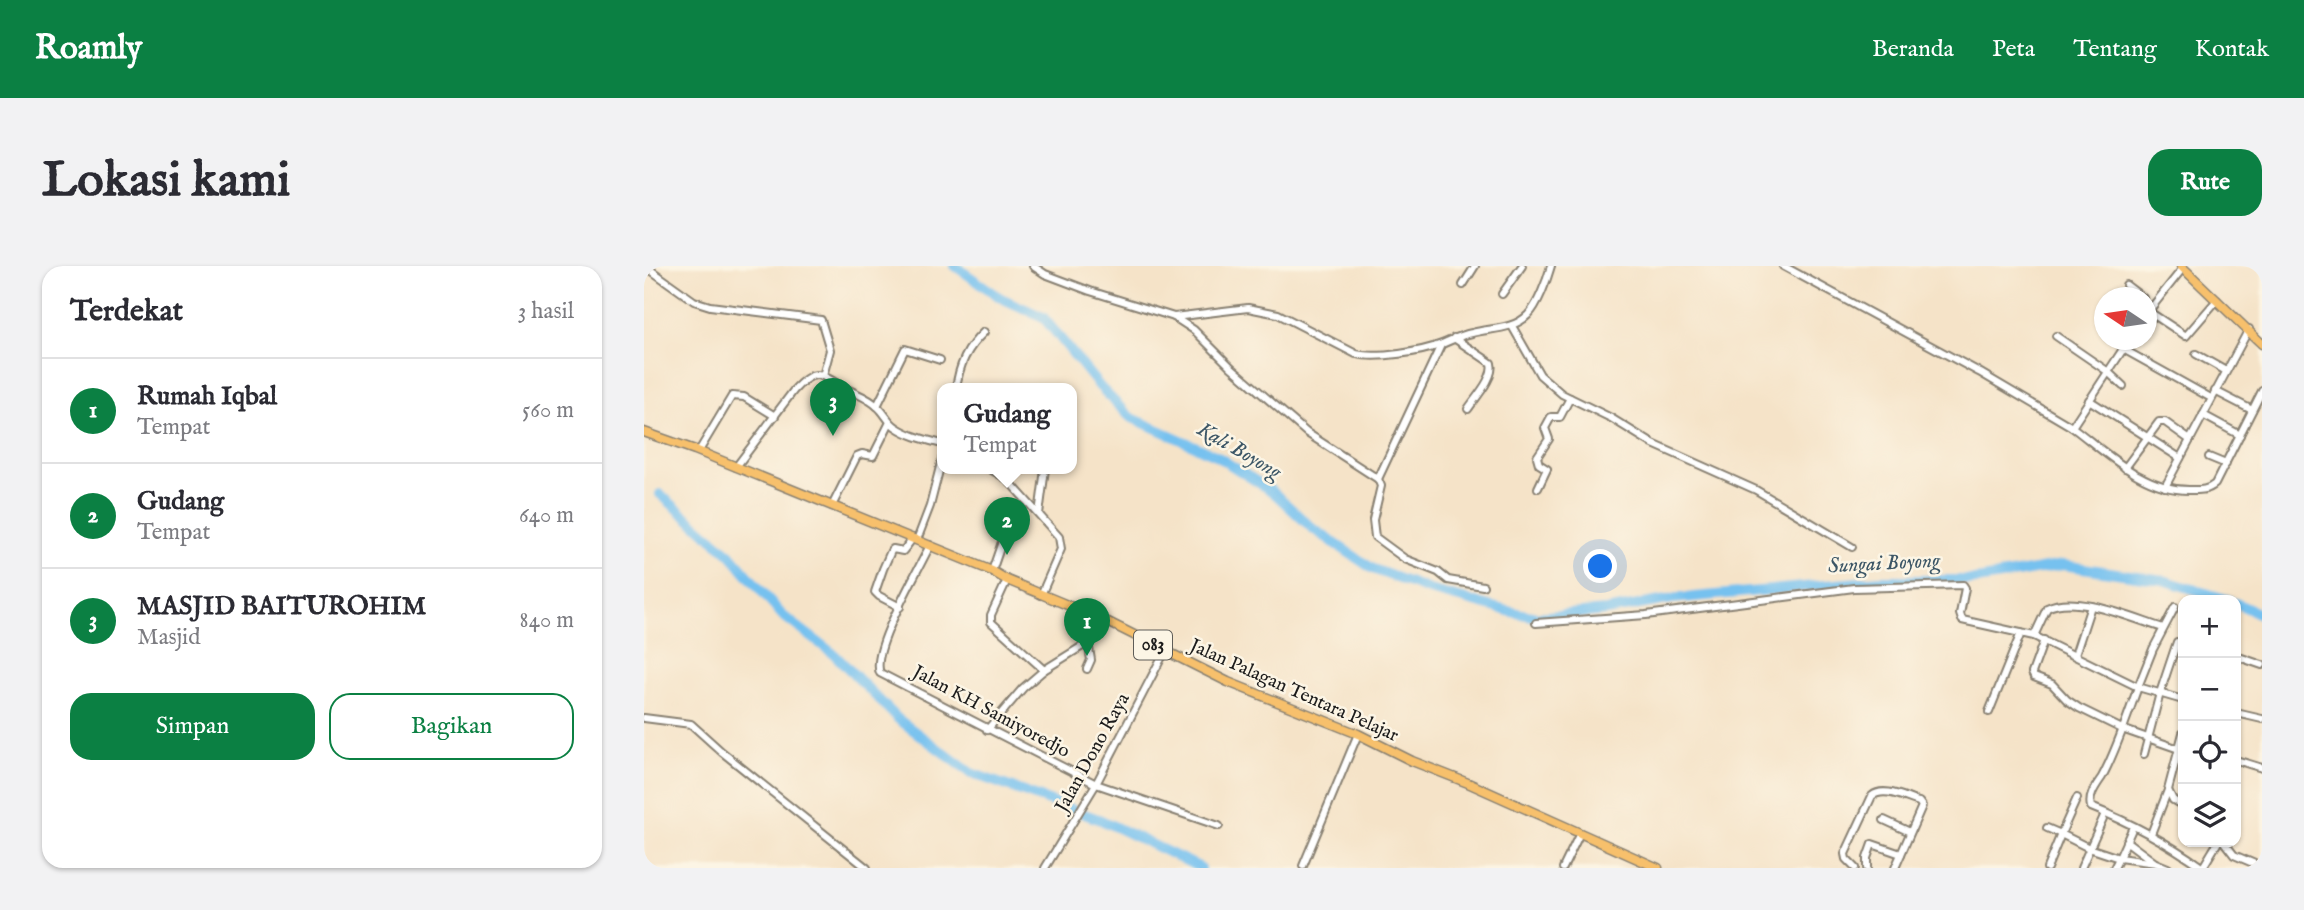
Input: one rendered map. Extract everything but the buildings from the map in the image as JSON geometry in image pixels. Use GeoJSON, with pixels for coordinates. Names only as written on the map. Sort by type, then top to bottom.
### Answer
{"type":"FeatureCollection","features":[{"type":"Feature","properties":{"kind":"main road"},"geometry":{"type":"LineString","coordinates":[[2182,267],[2262,344]]}},
{"type":"Feature","properties":{"kind":"main road","name":"Jalan Palagan Tentara Pelajar"},"geometry":{"type":"LineString","coordinates":[[644,432],[699,451],[992,571],[1041,595],[1106,621],[1228,682],[1358,734],[1412,761],[1468,783],[1658,868]]}},
{"type":"Feature","properties":{"kind":"street"},"geometry":{"type":"LineString","coordinates":[[645,266],[694,301],[709,306],[821,320],[830,350],[823,376]]}},
{"type":"Feature","properties":{"kind":"street"},"geometry":{"type":"LineString","coordinates":[[1032,266],[1045,274],[1090,291],[1174,317],[1194,330],[1231,367],[1307,433],[1378,479],[1381,486],[1373,520],[1375,537],[1405,559],[1438,572],[1448,580],[1483,586]]}},
{"type":"Feature","properties":{"kind":"street"},"geometry":{"type":"LineString","coordinates":[[1463,285],[1475,266]]}},
{"type":"Feature","properties":{"kind":"street"},"geometry":{"type":"LineString","coordinates":[[1502,294],[1522,266]]}},
{"type":"Feature","properties":{"kind":"street"},"geometry":{"type":"LineString","coordinates":[[1783,266],[1979,372],[2072,427],[2125,468],[2175,490],[2210,488],[2215,484],[2262,391]]}},
{"type":"Feature","properties":{"kind":"street"},"geometry":{"type":"LineString","coordinates":[[1174,317],[1248,309],[1278,314],[1356,354],[1385,355],[1441,345],[1454,338],[1512,326],[1529,315],[1547,281],[1548,267]]}},
{"type":"Feature","properties":{"kind":"street"},"geometry":{"type":"LineString","coordinates":[[2157,294],[2182,267]]}},
{"type":"Feature","properties":{"kind":"street"},"geometry":{"type":"LineString","coordinates":[[2157,313],[2186,336],[2217,300]]}},
{"type":"Feature","properties":{"kind":"street"},"geometry":{"type":"LineString","coordinates":[[1512,326],[1540,375],[1562,394],[1611,418],[1653,444],[1756,490],[1852,547]]}},
{"type":"Feature","properties":{"kind":"street"},"geometry":{"type":"LineString","coordinates":[[2165,487],[2249,329]]}},
{"type":"Feature","properties":{"kind":"street"},"geometry":{"type":"LineString","coordinates":[[957,383],[962,359],[973,342],[984,332]]}},
{"type":"Feature","properties":{"kind":"street"},"geometry":{"type":"LineString","coordinates":[[2056,336],[2107,371],[2123,386]]}},
{"type":"Feature","properties":{"kind":"street"},"geometry":{"type":"LineString","coordinates":[[1454,338],[1493,367],[1468,409]]}},
{"type":"Feature","properties":{"kind":"street"},"geometry":{"type":"LineString","coordinates":[[1378,479],[1441,345]]}},
{"type":"Feature","properties":{"kind":"street"},"geometry":{"type":"LineString","coordinates":[[877,406],[905,349],[940,360]]}},
{"type":"Feature","properties":{"kind":"street"},"geometry":{"type":"LineString","coordinates":[[2072,427],[2122,350]]}},
{"type":"Feature","properties":{"kind":"street"},"geometry":{"type":"LineString","coordinates":[[2127,350],[2211,398]]}},
{"type":"Feature","properties":{"kind":"street"},"geometry":{"type":"LineString","coordinates":[[2196,354],[2226,371]]}},
{"type":"Feature","properties":{"kind":"street"},"geometry":{"type":"LineString","coordinates":[[736,467],[802,381],[812,375],[828,376],[868,399],[890,422],[904,431],[937,442]]}},
{"type":"Feature","properties":{"kind":"street"},"geometry":{"type":"LineString","coordinates":[[2215,391],[2252,410]]}},
{"type":"Feature","properties":{"kind":"street"},"geometry":{"type":"LineString","coordinates":[[699,451],[732,396],[744,397],[775,416]]}},
{"type":"Feature","properties":{"kind":"street"},"geometry":{"type":"LineString","coordinates":[[1538,488],[1547,469],[1539,464],[1537,457],[1549,439],[1545,428],[1551,417],[1560,417],[1570,398]]}},
{"type":"Feature","properties":{"kind":"street"},"geometry":{"type":"LineString","coordinates":[[2089,400],[2180,458]]}},
{"type":"Feature","properties":{"kind":"street"},"geometry":{"type":"LineString","coordinates":[[2203,415],[2240,435]]}},
{"type":"Feature","properties":{"kind":"street"},"geometry":{"type":"LineString","coordinates":[[2125,468],[2162,421],[2190,440]]}},
{"type":"Feature","properties":{"kind":"street"},"geometry":{"type":"LineString","coordinates":[[832,506],[857,456],[873,456],[890,422]]}},
{"type":"Feature","properties":{"kind":"street"},"geometry":{"type":"LineString","coordinates":[[2209,457],[2226,464]]}},
{"type":"Feature","properties":{"kind":"street"},"geometry":{"type":"LineString","coordinates":[[900,607],[876,592],[891,551],[903,551],[915,539],[930,506],[938,474]]}},
{"type":"Feature","properties":{"kind":"street"},"geometry":{"type":"LineString","coordinates":[[998,474],[1007,479],[1059,537],[1062,549],[1041,595]]}},
{"type":"Feature","properties":{"kind":"street"},"geometry":{"type":"LineString","coordinates":[[1039,514],[1044,474]]}},
{"type":"Feature","properties":{"kind":"street"},"geometry":{"type":"LineString","coordinates":[[992,571],[1013,510]]}},
{"type":"Feature","properties":{"kind":"street","name":"Jalan KH Samiyoredjo"},"geometry":{"type":"LineString","coordinates":[[930,545],[886,634],[877,663],[880,673],[1096,785],[1219,826]]}},
{"type":"Feature","properties":{"kind":"street"},"geometry":{"type":"LineString","coordinates":[[1007,580],[991,615],[991,622],[1044,670]]}},
{"type":"Feature","properties":{"kind":"street"},"geometry":{"type":"LineString","coordinates":[[1536,623],[1646,615],[1854,588],[1963,585],[1965,588],[1960,614],[1962,620],[2034,636],[2138,687],[2178,698]]}},
{"type":"Feature","properties":{"kind":"street"},"geometry":{"type":"LineString","coordinates":[[2034,636],[2047,608],[2067,604],[2091,606],[2163,628]]}},
{"type":"Feature","properties":{"kind":"street"},"geometry":{"type":"LineString","coordinates":[[2075,655],[2091,606]]}},
{"type":"Feature","properties":{"kind":"street"},"geometry":{"type":"LineString","coordinates":[[2175,607],[2163,628],[2108,766],[2091,795],[2090,804],[2091,807],[2151,834],[2203,868],[2215,847]]}},
{"type":"Feature","properties":{"kind":"street"},"geometry":{"type":"LineString","coordinates":[[987,730],[1023,688],[1044,670],[1088,642],[1106,621]]}},
{"type":"Feature","properties":{"kind":"street"},"geometry":{"type":"LineString","coordinates":[[1989,712],[2021,633]]}},
{"type":"Feature","properties":{"kind":"street"},"geometry":{"type":"LineString","coordinates":[[2044,640],[2032,673],[2034,677],[2054,686],[2079,708],[2122,729],[2178,745]]}},
{"type":"Feature","properties":{"kind":"street"},"geometry":{"type":"LineString","coordinates":[[1087,669],[1091,660],[1088,642]]}},
{"type":"Feature","properties":{"kind":"street"},"geometry":{"type":"LineString","coordinates":[[2144,754],[2177,642]]}},
{"type":"Feature","properties":{"kind":"street","name":"Jalan Dono Raya"},"geometry":{"type":"LineString","coordinates":[[1045,868],[1096,785],[1166,651]]}},
{"type":"Feature","properties":{"kind":"street"},"geometry":{"type":"LineString","coordinates":[[2241,658],[2262,666]]}},
{"type":"Feature","properties":{"kind":"street"},"geometry":{"type":"LineString","coordinates":[[2241,714],[2262,719]]}},
{"type":"Feature","properties":{"kind":"street"},"geometry":{"type":"LineString","coordinates":[[644,718],[691,724],[867,868]]}},
{"type":"Feature","properties":{"kind":"street"},"geometry":{"type":"LineString","coordinates":[[1303,866],[1358,734]]}},
{"type":"Feature","properties":{"kind":"street"},"geometry":{"type":"LineString","coordinates":[[2151,834],[2178,756]]}},
{"type":"Feature","properties":{"kind":"street"},"geometry":{"type":"LineString","coordinates":[[2241,762],[2262,768]]}},
{"type":"Feature","properties":{"kind":"street"},"geometry":{"type":"LineString","coordinates":[[2168,790],[2173,800],[2178,803]]}},
{"type":"Feature","properties":{"kind":"street"},"geometry":{"type":"LineString","coordinates":[[1855,868],[1845,854],[1872,796],[1877,792],[1885,792],[1921,804],[1895,868]]}},
{"type":"Feature","properties":{"kind":"street"},"geometry":{"type":"LineString","coordinates":[[2047,868],[2077,798]]}},
{"type":"Feature","properties":{"kind":"street"},"geometry":{"type":"LineString","coordinates":[[2081,868],[2104,816]]}},
{"type":"Feature","properties":{"kind":"street"},"geometry":{"type":"LineString","coordinates":[[1884,820],[1910,832]]}},
{"type":"Feature","properties":{"kind":"street"},"geometry":{"type":"LineString","coordinates":[[2048,828],[2089,848],[2119,858],[2156,863]]}},
{"type":"Feature","properties":{"kind":"street"},"geometry":{"type":"LineString","coordinates":[[2114,868],[2132,829]]}},
{"type":"Feature","properties":{"kind":"street"},"geometry":{"type":"LineString","coordinates":[[1563,868],[1580,833]]}},
{"type":"Feature","properties":{"kind":"street"},"geometry":{"type":"LineString","coordinates":[[2126,841],[2156,863],[2168,868]]}},
{"type":"Feature","properties":{"kind":"street"},"geometry":{"type":"LineString","coordinates":[[1867,868],[1872,844],[1901,854]]}},
{"type":"Feature","properties":{"kind":"street"},"geometry":{"type":"LineString","coordinates":[[2228,847],[2234,855],[2262,867]]}},
{"type":"Feature","properties":{"kind":"waterway","name":"Kali Boyong"},"geometry":{"type":"LineString","coordinates":[[955,266],[1001,298],[1043,317],[1100,387],[1130,417],[1215,455],[1273,492],[1312,528],[1373,569],[1429,590],[1508,611],[1536,617],[1606,611],[1672,599],[1881,580],[1977,580],[2063,565],[2163,580],[2212,595]]}},
{"type":"Feature","properties":{"kind":"waterway"},"geometry":{"type":"LineString","coordinates":[[660,494],[730,554],[782,615],[834,654],[898,719],[971,773],[1101,820],[1201,868]]}},
{"type":"Feature","properties":{"kind":"waterway","name":"Sungai Boyong"},"geometry":{"type":"LineString","coordinates":[[2241,605],[2262,615]]}},
{"type":"Feature","properties":{"kind":"place","name":"MASJID BAITUROHIM"},"geometry":{"type":"Point","coordinates":[833,436]}},
{"type":"Feature","properties":{"kind":"place","name":"Gudang"},"geometry":{"type":"Point","coordinates":[1007,555]}},
{"type":"Feature","properties":{"kind":"place","name":"Rumah Iqbal"},"geometry":{"type":"Point","coordinates":[1087,656]}}]}
